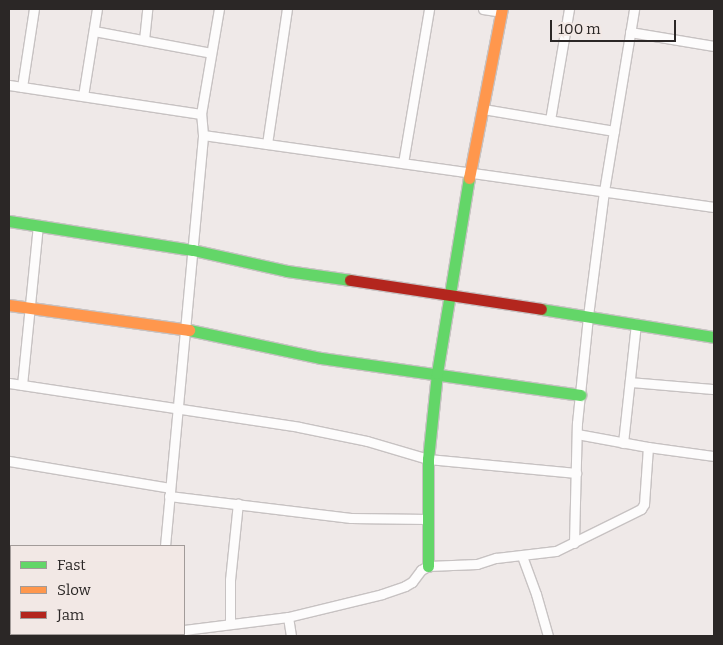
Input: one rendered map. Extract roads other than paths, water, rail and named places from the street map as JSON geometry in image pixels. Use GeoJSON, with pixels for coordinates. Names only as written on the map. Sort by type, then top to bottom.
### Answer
{"type":"FeatureCollection","features":[{"type":"Feature","properties":{"kind":"street"},"geometry":{"type":"LineString","coordinates":[[22,86],[34,9]]}},
{"type":"Feature","properties":{"kind":"street"},"geometry":{"type":"LineString","coordinates":[[83,96],[97,9]]}},
{"type":"Feature","properties":{"kind":"street"},"geometry":{"type":"LineString","coordinates":[[144,40],[147,9]]}},
{"type":"Feature","properties":{"kind":"street"},"geometry":{"type":"LineString","coordinates":[[165,545],[203,135],[201,114],[219,9]]}},
{"type":"Feature","properties":{"kind":"street"},"geometry":{"type":"LineString","coordinates":[[267,144],[287,9]]}},
{"type":"Feature","properties":{"kind":"street"},"geometry":{"type":"LineString","coordinates":[[403,163],[429,9]]}},
{"type":"Feature","properties":{"kind":"street"},"geometry":{"type":"LineString","coordinates":[[428,566],[428,459],[437,373],[470,172],[501,10],[483,9]]}},
{"type":"Feature","properties":{"kind":"street"},"geometry":{"type":"LineString","coordinates":[[550,120],[569,9]]}},
{"type":"Feature","properties":{"kind":"street"},"geometry":{"type":"LineString","coordinates":[[574,543],[577,434],[588,316],[604,191],[634,9]]}},
{"type":"Feature","properties":{"kind":"street"},"geometry":{"type":"LineString","coordinates":[[94,31],[211,53]]}},
{"type":"Feature","properties":{"kind":"street"},"geometry":{"type":"LineString","coordinates":[[630,32],[714,46]]}},
{"type":"Feature","properties":{"kind":"street"},"geometry":{"type":"LineString","coordinates":[[9,84],[201,114]]}},
{"type":"Feature","properties":{"kind":"street"},"geometry":{"type":"LineString","coordinates":[[483,109],[614,131]]}},
{"type":"Feature","properties":{"kind":"street"},"geometry":{"type":"LineString","coordinates":[[203,135],[714,207]]}},
{"type":"Feature","properties":{"kind":"street"},"geometry":{"type":"LineString","coordinates":[[9,221],[193,250],[287,271],[450,297],[588,316],[714,337]]}},
{"type":"Feature","properties":{"kind":"street"},"geometry":{"type":"LineString","coordinates":[[22,385],[38,226]]}},
{"type":"Feature","properties":{"kind":"street"},"geometry":{"type":"LineString","coordinates":[[9,305],[184,329],[321,358],[437,373],[580,395]]}},
{"type":"Feature","properties":{"kind":"street"},"geometry":{"type":"LineString","coordinates":[[623,443],[636,324]]}},
{"type":"Feature","properties":{"kind":"street"},"geometry":{"type":"LineString","coordinates":[[630,382],[714,389]]}},
{"type":"Feature","properties":{"kind":"street"},"geometry":{"type":"LineString","coordinates":[[9,383],[299,427],[367,441],[428,459],[576,473]]}},
{"type":"Feature","properties":{"kind":"street"},"geometry":{"type":"LineString","coordinates":[[577,434],[623,443],[714,456]]}},
{"type":"Feature","properties":{"kind":"street"},"geometry":{"type":"LineString","coordinates":[[185,630],[288,616],[396,590],[412,582],[421,570],[428,566],[477,564],[496,558],[548,554],[641,510],[644,504],[648,447]]}},
{"type":"Feature","properties":{"kind":"street"},"geometry":{"type":"LineString","coordinates":[[9,461],[238,503],[363,519],[428,519]]}},
{"type":"Feature","properties":{"kind":"street"},"geometry":{"type":"LineString","coordinates":[[230,624],[230,580],[238,503]]}},
{"type":"Feature","properties":{"kind":"street"},"geometry":{"type":"LineString","coordinates":[[522,556],[536,594],[548,636]]}},
{"type":"Feature","properties":{"kind":"street"},"geometry":{"type":"LineString","coordinates":[[288,616],[291,636]]}}]}
